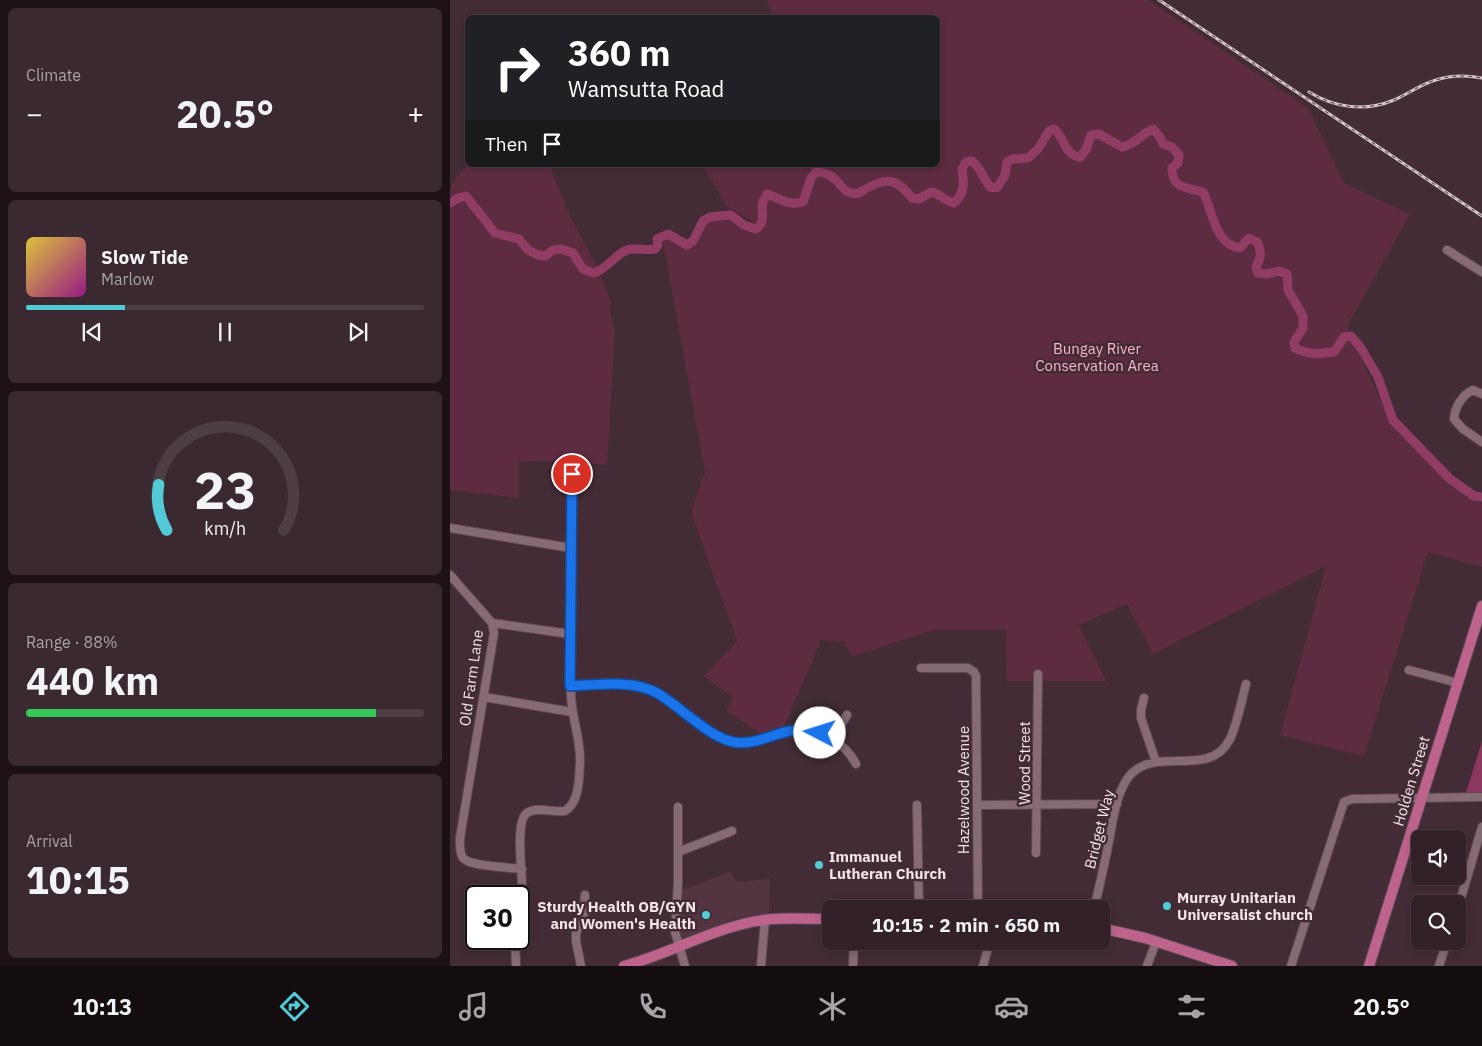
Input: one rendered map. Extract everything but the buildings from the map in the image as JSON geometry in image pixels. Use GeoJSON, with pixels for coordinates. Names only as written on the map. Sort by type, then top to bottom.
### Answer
{"type":"FeatureCollection","features":[{"type":"Feature","properties":{"kind":"main road","name":"Holden Street"},"geometry":{"type":"LineString","coordinates":[[1369,966],[1482,606]]}},
{"type":"Feature","properties":{"kind":"main road"},"geometry":{"type":"LineString","coordinates":[[624,966],[744,923],[765,919],[822,919]]}},
{"type":"Feature","properties":{"kind":"main road"},"geometry":{"type":"LineString","coordinates":[[1110,930],[1128,933],[1232,966]]}},
{"type":"Feature","properties":{"kind":"street"},"geometry":{"type":"LineString","coordinates":[[1447,250],[1482,272]]}},
{"type":"Feature","properties":{"kind":"street"},"geometry":{"type":"LineString","coordinates":[[1482,394],[1474,390],[1467,392],[1462,397],[1454,414],[1454,419],[1463,429],[1482,442]]}},
{"type":"Feature","properties":{"kind":"street"},"geometry":{"type":"LineString","coordinates":[[522,885],[520,830],[523,818],[526,814],[535,810],[565,811],[576,799],[580,762],[570,686],[572,474]]}},
{"type":"Feature","properties":{"kind":"street"},"geometry":{"type":"LineString","coordinates":[[450,528],[571,548]]}},
{"type":"Feature","properties":{"kind":"street","name":"Old Farm Lane"},"geometry":{"type":"LineString","coordinates":[[450,575],[492,623],[493,641],[460,838],[460,850],[464,859],[473,863],[522,869]]}},
{"type":"Feature","properties":{"kind":"street"},"geometry":{"type":"LineString","coordinates":[[492,623],[570,634]]}},
{"type":"Feature","properties":{"kind":"street","name":"Hazelwood Avenue"},"geometry":{"type":"LineString","coordinates":[[921,668],[964,667],[974,672],[976,679],[978,900]]}},
{"type":"Feature","properties":{"kind":"street"},"geometry":{"type":"LineString","coordinates":[[1409,670],[1458,683]]}},
{"type":"Feature","properties":{"kind":"street","name":"Wood Street"},"geometry":{"type":"LineString","coordinates":[[1036,853],[1038,674]]}},
{"type":"Feature","properties":{"kind":"street"},"geometry":{"type":"LineString","coordinates":[[570,686],[622,684],[642,687],[657,694],[707,729],[734,742],[746,743],[788,731],[804,730],[820,733],[832,739],[851,754],[856,764]]}},
{"type":"Feature","properties":{"kind":"street","name":"Bridget Way"},"geometry":{"type":"LineString","coordinates":[[1096,900],[1117,804],[1121,791],[1132,773],[1156,762],[1200,761],[1210,758],[1219,752],[1230,739],[1246,684]]}},
{"type":"Feature","properties":{"kind":"street"},"geometry":{"type":"LineString","coordinates":[[484,697],[572,712]]}},
{"type":"Feature","properties":{"kind":"street"},"geometry":{"type":"LineString","coordinates":[[1144,698],[1140,710],[1156,762]]}},
{"type":"Feature","properties":{"kind":"street"},"geometry":{"type":"LineString","coordinates":[[832,739],[847,715]]}},
{"type":"Feature","properties":{"kind":"street"},"geometry":{"type":"LineString","coordinates":[[1291,966],[1344,802],[1352,799],[1482,797]]}},
{"type":"Feature","properties":{"kind":"street"},"geometry":{"type":"LineString","coordinates":[[917,804],[919,900]]}},
{"type":"Feature","properties":{"kind":"street"},"geometry":{"type":"LineString","coordinates":[[978,805],[1117,804]]}},
{"type":"Feature","properties":{"kind":"street"},"geometry":{"type":"LineString","coordinates":[[678,807],[676,932],[685,966]]}},
{"type":"Feature","properties":{"kind":"street"},"geometry":{"type":"LineString","coordinates":[[1462,895],[1482,827]]}},
{"type":"Feature","properties":{"kind":"street"},"geometry":{"type":"LineString","coordinates":[[678,852],[732,831]]}},
{"type":"Feature","properties":{"kind":"street"},"geometry":{"type":"LineString","coordinates":[[580,966],[576,940],[584,913],[585,895]]}},
{"type":"Feature","properties":{"kind":"street"},"geometry":{"type":"LineString","coordinates":[[761,966],[765,919]]}},
{"type":"Feature","properties":{"kind":"street"},"geometry":{"type":"LineString","coordinates":[[1147,966],[1156,942]]}},
{"type":"Feature","properties":{"kind":"street"},"geometry":{"type":"LineString","coordinates":[[515,950],[516,966]]}},
{"type":"Feature","properties":{"kind":"street"},"geometry":{"type":"LineString","coordinates":[[853,966],[854,950]]}},
{"type":"Feature","properties":{"kind":"street"},"geometry":{"type":"LineString","coordinates":[[983,966],[987,950]]}},
{"type":"Feature","properties":{"kind":"street"},"geometry":{"type":"LineString","coordinates":[[1439,966],[1444,950]]}},
{"type":"Feature","properties":{"kind":"shaded area"},"geometry":{"type":"Polygon","coordinates":[[[1482,741],[1482,793],[1466,793],[1482,741]]]}},
{"type":"Feature","properties":{"kind":"shaded area"},"geometry":{"type":"Polygon","coordinates":[[[730,872],[737,882],[770,879],[769,914],[736,919],[687,937],[681,936],[679,933],[678,914],[681,891],[730,872]]]}},
{"type":"Feature","properties":{"kind":"green space","name":"Bungay River Conservation Area"},"geometry":{"type":"Polygon","coordinates":[[[767,0],[1148,0],[1308,108],[1344,183],[1410,214],[1347,327],[1387,414],[1469,497],[1482,504],[1482,567],[1428,552],[1364,756],[1280,735],[1326,566],[1153,654],[1127,604],[1079,625],[1106,681],[1007,681],[1006,630],[934,630],[851,657],[845,642],[821,640],[784,727],[762,735],[726,710],[733,698],[704,676],[737,641],[691,512],[705,472],[662,236],[672,236],[687,245],[704,220],[727,214],[752,228],[756,229],[760,226],[726,206],[704,167],[940,167],[940,15],[772,15],[767,0]]]}},
{"type":"Feature","properties":{"kind":"green space"},"geometry":{"type":"Polygon","coordinates":[[[466,167],[551,167],[568,213],[598,268],[611,302],[609,308],[615,330],[607,465],[519,461],[519,498],[450,490],[450,191],[455,179],[466,167]]]}},
{"type":"Feature","properties":{"kind":"waterway"},"geometry":{"type":"LineString","coordinates":[[450,203],[466,196],[495,233],[519,239],[528,250],[538,255],[545,256],[553,250],[561,249],[573,253],[583,269],[594,273],[604,268],[618,255],[627,250],[655,249],[658,245],[657,239],[668,234],[687,245],[693,241],[703,221],[710,217],[731,215],[744,225],[756,229],[762,220],[762,205],[767,194],[789,203],[803,202],[811,178],[816,172],[830,175],[843,189],[853,194],[886,181],[896,183],[912,198],[919,199],[931,192],[954,203],[962,192],[962,169],[966,162],[972,161],[990,187],[997,188],[1005,175],[1007,162],[1012,159],[1028,158],[1038,149],[1049,131],[1054,129],[1068,150],[1075,156],[1080,157],[1086,150],[1091,135],[1099,134],[1122,147],[1131,144],[1153,129],[1163,144],[1172,147],[1179,155],[1178,163],[1172,168],[1175,180],[1186,188],[1203,192],[1216,226],[1225,241],[1240,248],[1249,238],[1257,242],[1260,249],[1260,258],[1256,267],[1258,273],[1267,274],[1279,271],[1287,274],[1288,290],[1303,316],[1303,328],[1294,342],[1295,348],[1304,352],[1334,352],[1344,337],[1351,336],[1361,348],[1378,377],[1393,420],[1449,478],[1474,496],[1482,497]]}},
{"type":"Feature","properties":{"kind":"railway"},"geometry":{"type":"LineString","coordinates":[[1159,0],[1482,216]]}},
{"type":"Feature","properties":{"kind":"railway"},"geometry":{"type":"LineString","coordinates":[[1309,92],[1329,102],[1361,107],[1383,104],[1442,78],[1459,76],[1482,78]]}},
{"type":"Feature","properties":{"kind":"place","name":"Immanuel Lutheran Church"},"geometry":{"type":"Point","coordinates":[819,865]}},
{"type":"Feature","properties":{"kind":"place","name":"Murray Unitarian Universalist church"},"geometry":{"type":"Point","coordinates":[1167,906]}},
{"type":"Feature","properties":{"kind":"place","name":"Sturdy Health OB/GYN and Women's Health"},"geometry":{"type":"Point","coordinates":[706,915]}},
{"type":"Feature","properties":{"kind":"route"},"geometry":{"type":"LineString","coordinates":[[572,474],[570,686],[622,684],[642,687],[657,694],[720,737],[734,742],[746,743],[788,731],[804,730],[820,733]]}}]}
